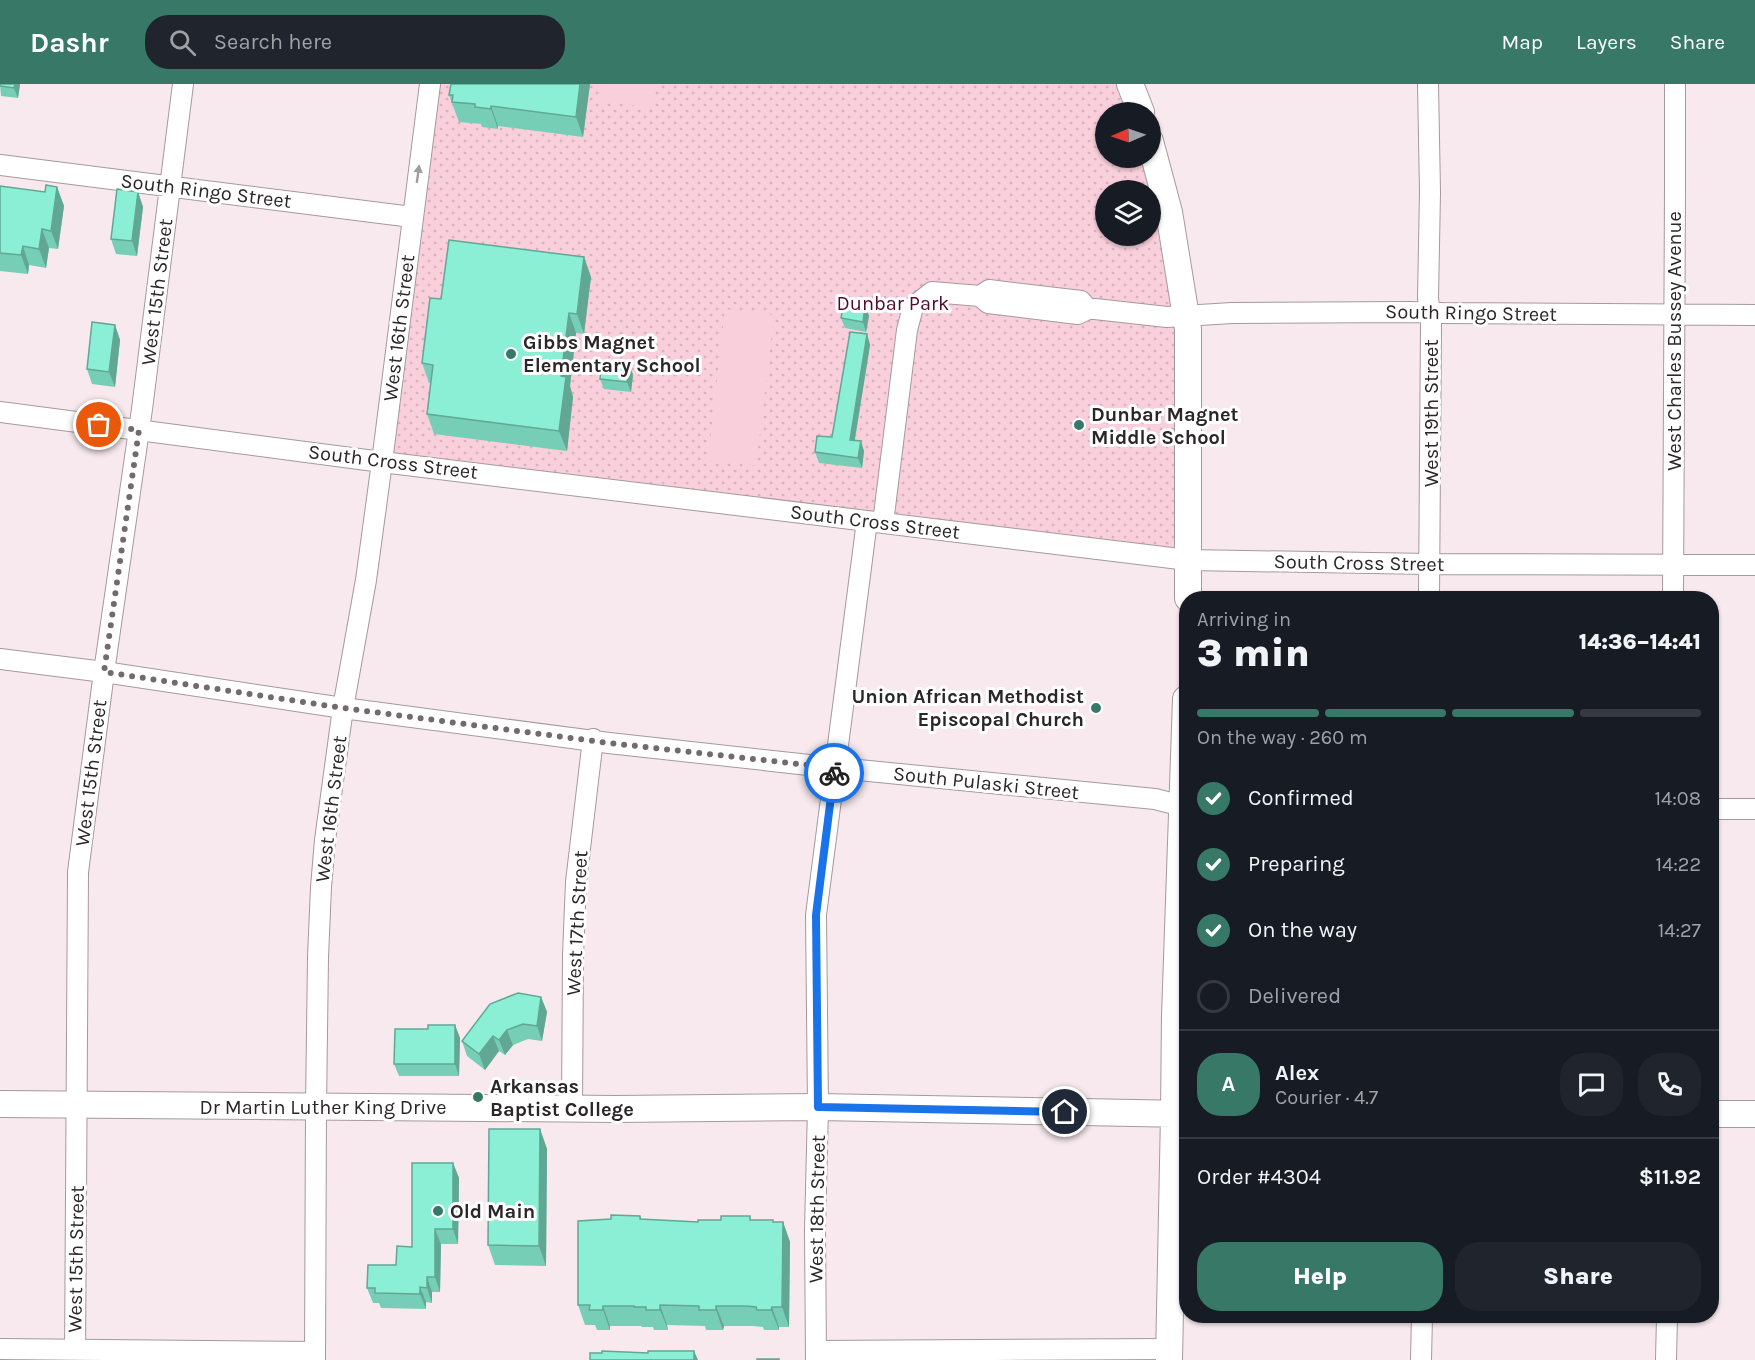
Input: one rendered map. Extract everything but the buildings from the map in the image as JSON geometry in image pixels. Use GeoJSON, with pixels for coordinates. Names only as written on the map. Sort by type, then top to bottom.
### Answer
{"type":"FeatureCollection","features":[{"type":"Feature","properties":{"kind":"main road"},"geometry":{"type":"LineString","coordinates":[[1130,84],[1137,102]]}},
{"type":"Feature","properties":{"kind":"main road"},"geometry":{"type":"LineString","coordinates":[[1158,168],[1180,271],[1189,343],[1188,591]]}},
{"type":"Feature","properties":{"kind":"main road"},"geometry":{"type":"LineString","coordinates":[[1179,932],[1175,1016],[1179,1094]]}},
{"type":"Feature","properties":{"kind":"main road","name":"Dr Martin Luther King Drive"},"geometry":{"type":"LineString","coordinates":[[0,1104],[572,1108],[818,1107],[1179,1114]]}},
{"type":"Feature","properties":{"kind":"main road"},"geometry":{"type":"LineString","coordinates":[[1719,1114],[1755,1114]]}},
{"type":"Feature","properties":{"kind":"main road"},"geometry":{"type":"LineString","coordinates":[[1169,1355],[1179,1136]]}},
{"type":"Feature","properties":{"kind":"street","name":"West 15th Street"},"geometry":{"type":"LineString","coordinates":[[75,1355],[78,872],[139,430],[183,84]]}},
{"type":"Feature","properties":{"kind":"street","name":"West 16th Street"},"geometry":{"type":"LineString","coordinates":[[315,1356],[316,1107],[321,887],[325,840],[343,708],[366,580],[430,84]]}},
{"type":"Feature","properties":{"kind":"street","name":"West 19th Street"},"geometry":{"type":"LineString","coordinates":[[1428,84],[1430,192],[1428,298],[1431,324],[1429,591]]}},
{"type":"Feature","properties":{"kind":"street","name":"West Charles Bussey Avenue"},"geometry":{"type":"LineString","coordinates":[[1673,591],[1675,84]]}},
{"type":"Feature","properties":{"kind":"street","name":"South Ringo Street"},"geometry":{"type":"LineString","coordinates":[[0,165],[412,217]]}},
{"type":"Feature","properties":{"kind":"street","name":"West 18th Street"},"geometry":{"type":"LineString","coordinates":[[816,1356],[815,1230],[818,1107],[816,915],[835,768],[907,330],[914,307],[932,292],[980,296]]}},
{"type":"Feature","properties":{"kind":"street","name":"South Ringo Street"},"geometry":{"type":"LineString","coordinates":[[980,296],[988,303],[1078,314],[1088,309],[1167,317],[1232,313],[1429,312],[1755,315]]}},
{"type":"Feature","properties":{"kind":"street","name":"South Cross Street"},"geometry":{"type":"LineString","coordinates":[[0,412],[382,462],[1188,560],[1430,564],[1755,565]]}},
{"type":"Feature","properties":{"kind":"street","name":"South Pulaski Street"},"geometry":{"type":"LineString","coordinates":[[0,660],[104,672],[343,708],[609,743],[835,768],[1155,799],[1179,805]]}},
{"type":"Feature","properties":{"kind":"street","name":"West 17th Street"},"geometry":{"type":"LineString","coordinates":[[572,1108],[576,882],[593,740]]}},
{"type":"Feature","properties":{"kind":"street"},"geometry":{"type":"LineString","coordinates":[[1719,809],[1755,809]]}},
{"type":"Feature","properties":{"kind":"street"},"geometry":{"type":"LineString","coordinates":[[1421,1360],[1422,1323]]}},
{"type":"Feature","properties":{"kind":"street"},"geometry":{"type":"LineString","coordinates":[[1666,1360],[1667,1323]]}},
{"type":"Feature","properties":{"kind":"street"},"geometry":{"type":"LineString","coordinates":[[0,1349],[75,1355],[315,1356]]}},
{"type":"Feature","properties":{"kind":"street"},"geometry":{"type":"LineString","coordinates":[[816,1356],[1169,1355]]}},
{"type":"Feature","properties":{"kind":"green space","name":"Dunbar Park"},"geometry":{"type":"Polygon","coordinates":[[[430,84],[1128,84],[1134,102],[1095,102],[1095,168],[1152,168],[1155,180],[1095,180],[1095,246],[1161,246],[1161,207],[1186,317],[1188,560],[382,462],[430,84]]]}},
{"type":"Feature","properties":{"kind":"green space"},"geometry":{"type":"Polygon","coordinates":[[[602,84],[655,84],[652,108],[599,101],[602,84]]]}},
{"type":"Feature","properties":{"kind":"green space"},"geometry":{"type":"Polygon","coordinates":[[[725,309],[774,315],[756,466],[708,460],[725,309]]]}},
{"type":"Feature","properties":{"kind":"way so far"},"geometry":{"type":"LineString","coordinates":[[99,425],[139,430],[104,672],[343,708],[570,736],[609,743],[835,768],[834,773]]}},
{"type":"Feature","properties":{"kind":"place","name":"Gibbs Magnet Elementary School"},"geometry":{"type":"Point","coordinates":[511,354]}},
{"type":"Feature","properties":{"kind":"place","name":"Dunbar Magnet Middle School"},"geometry":{"type":"Point","coordinates":[1079,425]}},
{"type":"Feature","properties":{"kind":"place","name":"Union African Methodist Episcopal Church"},"geometry":{"type":"Point","coordinates":[1096,708]}},
{"type":"Feature","properties":{"kind":"place","name":"Arkansas Baptist College"},"geometry":{"type":"Point","coordinates":[478,1097]}},
{"type":"Feature","properties":{"kind":"place","name":"Old Main"},"geometry":{"type":"Point","coordinates":[438,1211]}},
{"type":"Feature","properties":{"kind":"route"},"geometry":{"type":"LineString","coordinates":[[834,773],[816,915],[818,1107],[1065,1112]]}}]}
